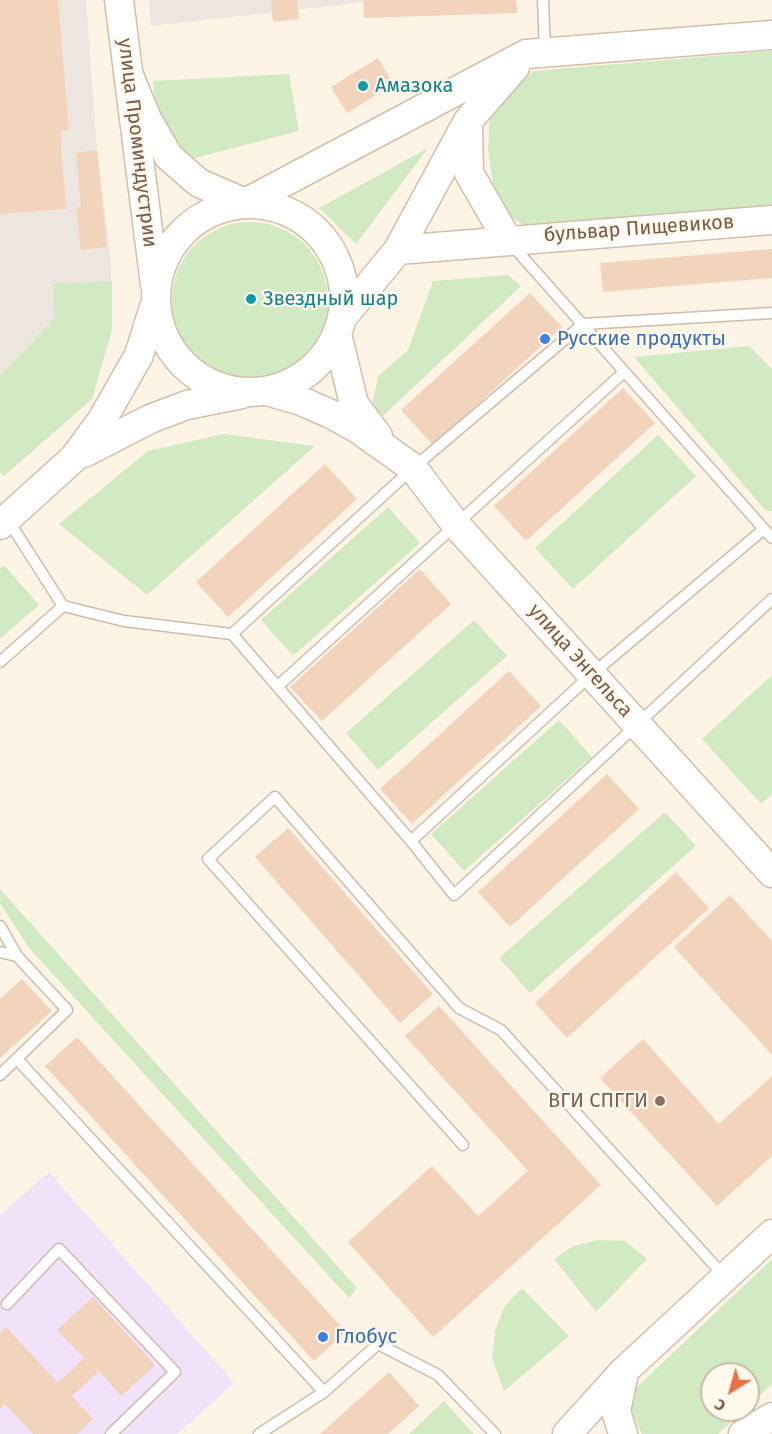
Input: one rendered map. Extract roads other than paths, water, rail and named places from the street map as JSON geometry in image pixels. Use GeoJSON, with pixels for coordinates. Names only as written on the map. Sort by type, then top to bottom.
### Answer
{"type":"FeatureCollection","features":[{"type":"Feature","properties":{"kind":"main road","name":"улица Проминдустрии"},"geometry":{"type":"LineString","coordinates":[[119,0],[155,296]]}},
{"type":"Feature","properties":{"kind":"main road"},"geometry":{"type":"LineString","coordinates":[[4,522],[74,458],[120,391],[149,329],[155,296],[166,258],[175,244],[192,226],[214,211],[245,203],[536,53],[772,35]]}},
{"type":"Feature","properties":{"kind":"main road"},"geometry":{"type":"LineString","coordinates":[[74,458],[150,419],[188,405],[289,384],[309,372],[325,355],[340,326],[398,250],[468,121],[536,53]]}},
{"type":"Feature","properties":{"kind":"main road"},"geometry":{"type":"LineString","coordinates":[[128,73],[147,118],[169,157],[199,183],[245,203],[274,206],[300,218],[322,237],[337,261],[344,289],[340,326]]}},
{"type":"Feature","properties":{"kind":"main road"},"geometry":{"type":"LineString","coordinates":[[468,121],[470,173],[507,239]]}},
{"type":"Feature","properties":{"kind":"main road","name":"бульвар Пищевиков"},"geometry":{"type":"LineString","coordinates":[[398,250],[507,239],[772,220]]}},
{"type":"Feature","properties":{"kind":"main road"},"geometry":{"type":"LineString","coordinates":[[155,296],[161,332],[181,362],[195,375],[220,388],[257,392]]}},
{"type":"Feature","properties":{"kind":"main road","name":"улица Энгельса"},"geometry":{"type":"LineString","coordinates":[[340,326],[354,404],[388,449]]}},
{"type":"Feature","properties":{"kind":"main road","name":"улица Энгельса"},"geometry":{"type":"LineString","coordinates":[[257,392],[301,401],[331,414],[388,449],[413,468],[458,526],[772,873]]}},
{"type":"Feature","properties":{"kind":"main road"},"geometry":{"type":"LineString","coordinates":[[567,1434],[624,1371],[772,1234]]}},
{"type":"Feature","properties":{"kind":"main road"},"geometry":{"type":"LineString","coordinates":[[623,1434],[616,1411],[624,1371]]}},
{"type":"Feature","properties":{"kind":"main road"},"geometry":{"type":"LineString","coordinates":[[743,1434],[769,1424]]}},
{"type":"Feature","properties":{"kind":"lane"},"geometry":{"type":"LineString","coordinates":[[536,53],[543,0]]}},
{"type":"Feature","properties":{"kind":"lane"},"geometry":{"type":"LineString","coordinates":[[507,239],[772,538]]}},
{"type":"Feature","properties":{"kind":"lane"},"geometry":{"type":"LineString","coordinates":[[232,634],[413,468],[583,324],[772,313]]}},
{"type":"Feature","properties":{"kind":"lane"},"geometry":{"type":"LineString","coordinates":[[278,686],[458,526],[624,372]]}},
{"type":"Feature","properties":{"kind":"lane"},"geometry":{"type":"LineString","coordinates":[[4,522],[63,606],[123,621],[232,634],[411,841],[454,895],[636,723],[772,599]]}},
{"type":"Feature","properties":{"kind":"lane"},"geometry":{"type":"LineString","coordinates":[[411,841],[592,674],[764,529]]}},
{"type":"Feature","properties":{"kind":"lane"},"geometry":{"type":"LineString","coordinates":[[0,662],[63,606]]}},
{"type":"Feature","properties":{"kind":"lane"},"geometry":{"type":"LineString","coordinates":[[463,1145],[208,859],[275,797],[459,1008],[501,1030],[725,1278]]}},
{"type":"Feature","properties":{"kind":"lane"},"geometry":{"type":"LineString","coordinates":[[0,926],[17,956],[67,1010],[0,1075]]}},
{"type":"Feature","properties":{"kind":"lane"},"geometry":{"type":"LineString","coordinates":[[0,952],[17,956]]}},
{"type":"Feature","properties":{"kind":"lane"},"geometry":{"type":"LineString","coordinates":[[17,1059],[324,1392]]}},
{"type":"Feature","properties":{"kind":"lane"},"geometry":{"type":"LineString","coordinates":[[7,1304],[59,1249],[175,1372],[111,1434]]}},
{"type":"Feature","properties":{"kind":"lane"},"geometry":{"type":"LineString","coordinates":[[259,1434],[324,1392],[378,1344],[438,1375],[495,1434]]}},
{"type":"Feature","properties":{"kind":"place","name":"Амазока"},"geometry":{"type":"Point","coordinates":[363,86]}},
{"type":"Feature","properties":{"kind":"place","name":"Звездный шар"},"geometry":{"type":"Point","coordinates":[251,299]}},
{"type":"Feature","properties":{"kind":"place","name":"Русские продукты"},"geometry":{"type":"Point","coordinates":[545,339]}},
{"type":"Feature","properties":{"kind":"place","name":"ВГИ СПГГИ"},"geometry":{"type":"Point","coordinates":[660,1101]}},
{"type":"Feature","properties":{"kind":"place","name":"Глобус"},"geometry":{"type":"Point","coordinates":[323,1337]}}]}
